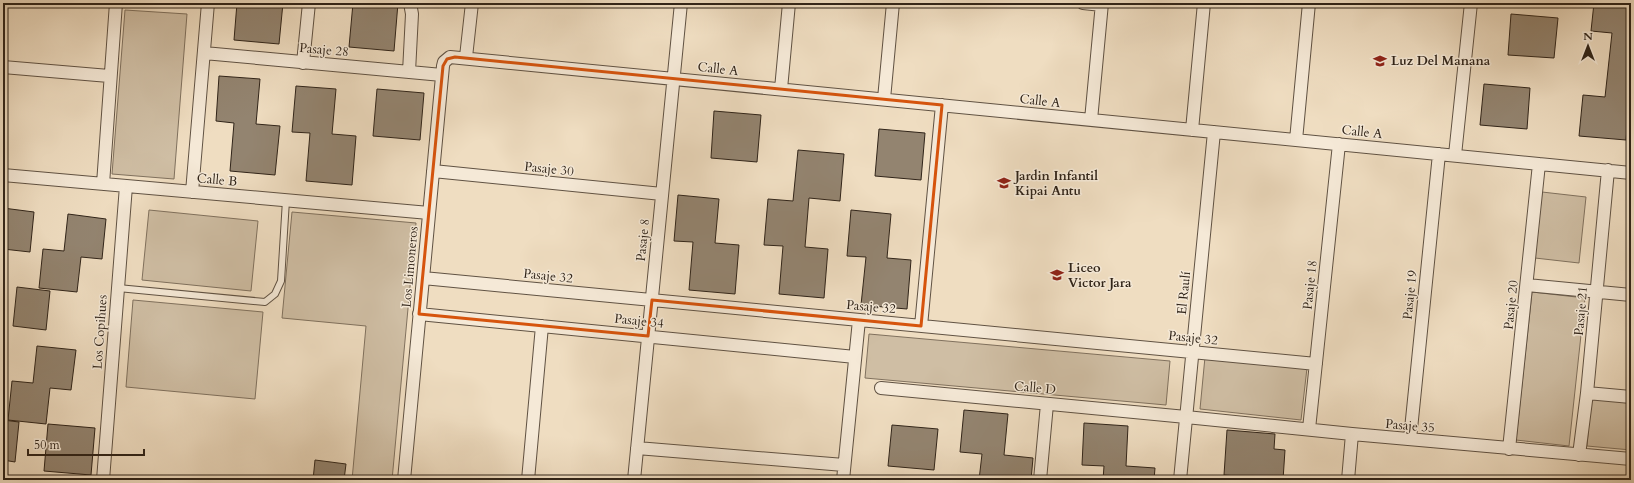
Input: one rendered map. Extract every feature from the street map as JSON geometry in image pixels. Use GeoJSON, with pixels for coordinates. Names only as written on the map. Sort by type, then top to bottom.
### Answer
{"type":"FeatureCollection","features":[{"type":"Feature","properties":{"kind":"street"},"geometry":{"type":"LineString","coordinates":[[103,184],[109,76],[116,3]]}},
{"type":"Feature","properties":{"kind":"street"},"geometry":{"type":"LineString","coordinates":[[192,192],[208,3]]}},
{"type":"Feature","properties":{"kind":"street"},"geometry":{"type":"LineString","coordinates":[[303,63],[309,3]]}},
{"type":"Feature","properties":{"kind":"street"},"geometry":{"type":"LineString","coordinates":[[409,72],[412,14],[410,3]]}},
{"type":"Feature","properties":{"kind":"street"},"geometry":{"type":"LineString","coordinates":[[466,57],[472,3]]}},
{"type":"Feature","properties":{"kind":"street","name":"Pasaje 8"},"geometry":{"type":"LineString","coordinates":[[634,480],[681,3]]}},
{"type":"Feature","properties":{"kind":"street"},"geometry":{"type":"LineString","coordinates":[[781,89],[789,3]]}},
{"type":"Feature","properties":{"kind":"street"},"geometry":{"type":"LineString","coordinates":[[884,99],[893,3]]}},
{"type":"Feature","properties":{"kind":"street"},"geometry":{"type":"LineString","coordinates":[[1083,3],[1102,4],[1092,120]]}},
{"type":"Feature","properties":{"kind":"street"},"geometry":{"type":"LineString","coordinates":[[1192,130],[1204,3]]}},
{"type":"Feature","properties":{"kind":"street"},"geometry":{"type":"LineString","coordinates":[[1296,140],[1309,3]]}},
{"type":"Feature","properties":{"kind":"street"},"geometry":{"type":"LineString","coordinates":[[1455,156],[1471,3]]}},
{"type":"Feature","properties":{"kind":"street","name":"Pasaje 28"},"geometry":{"type":"LineString","coordinates":[[204,53],[442,75]]}},
{"type":"Feature","properties":{"kind":"street","name":"Calle A"},"geometry":{"type":"LineString","coordinates":[[447,59],[450,57],[466,57],[1631,173]]}},
{"type":"Feature","properties":{"kind":"street","name":"Los Limoneros"},"geometry":{"type":"LineString","coordinates":[[404,480],[442,75],[444,62],[447,59]]}},
{"type":"Feature","properties":{"kind":"street"},"geometry":{"type":"LineString","coordinates":[[3,67],[109,76]]}},
{"type":"Feature","properties":{"kind":"street"},"geometry":{"type":"LineString","coordinates":[[921,326],[942,105]]}},
{"type":"Feature","properties":{"kind":"street","name":"El Raulí"},"geometry":{"type":"LineString","coordinates":[[1180,480],[1214,132]]}},
{"type":"Feature","properties":{"kind":"street","name":"Pasaje 18"},"geometry":{"type":"LineString","coordinates":[[1309,429],[1339,144]]}},
{"type":"Feature","properties":{"kind":"street","name":"Pasaje 19"},"geometry":{"type":"LineString","coordinates":[[1410,439],[1439,154]]}},
{"type":"Feature","properties":{"kind":"street","name":"Pasaje 20"},"geometry":{"type":"LineString","coordinates":[[1509,449],[1539,164]]}},
{"type":"Feature","properties":{"kind":"street","name":"Pasaje 21"},"geometry":{"type":"LineString","coordinates":[[1579,455],[1587,393],[1608,170]]}},
{"type":"Feature","properties":{"kind":"street","name":"Pasaje 30"},"geometry":{"type":"LineString","coordinates":[[433,171],[662,194]]}},
{"type":"Feature","properties":{"kind":"street","name":"Calle B"},"geometry":{"type":"LineString","coordinates":[[3,175],[429,213]]}},
{"type":"Feature","properties":{"kind":"street","name":"Los Copihues"},"geometry":{"type":"LineString","coordinates":[[103,480],[126,186]]}},
{"type":"Feature","properties":{"kind":"street","name":"Pasaje 32"},"geometry":{"type":"LineString","coordinates":[[423,278],[1316,364]]}},
{"type":"Feature","properties":{"kind":"street"},"geometry":{"type":"LineString","coordinates":[[1527,285],[1631,295]]}},
{"type":"Feature","properties":{"kind":"street","name":"Pasaje 34"},"geometry":{"type":"LineString","coordinates":[[419,314],[855,357]]}},
{"type":"Feature","properties":{"kind":"street"},"geometry":{"type":"LineString","coordinates":[[843,480],[859,320]]}},
{"type":"Feature","properties":{"kind":"street"},"geometry":{"type":"LineString","coordinates":[[528,480],[542,326]]}},
{"type":"Feature","properties":{"kind":"street","name":"Calle D"},"geometry":{"type":"LineString","coordinates":[[881,388],[1186,417]]}},
{"type":"Feature","properties":{"kind":"street"},"geometry":{"type":"LineString","coordinates":[[1587,393],[1631,397]]}},
{"type":"Feature","properties":{"kind":"street"},"geometry":{"type":"LineString","coordinates":[[1040,480],[1047,404]]}},
{"type":"Feature","properties":{"kind":"street","name":"Pasaje 35"},"geometry":{"type":"LineString","coordinates":[[1186,417],[1509,449],[1631,459]]}},
{"type":"Feature","properties":{"kind":"street"},"geometry":{"type":"LineString","coordinates":[[1348,480],[1352,434]]}},
{"type":"Feature","properties":{"kind":"street"},"geometry":{"type":"LineString","coordinates":[[637,448],[844,465]]}},
{"type":"Feature","properties":{"kind":"lane"},"geometry":{"type":"LineString","coordinates":[[118,288],[265,302],[276,294],[281,281],[286,200]]}},
{"type":"Feature","properties":{"kind":"highlighted area"},"geometry":{"type":"Polygon","coordinates":[[[455,57],[942,105],[921,326],[652,300],[648,336],[419,314],[443,66],[447,59],[455,57]]]}},
{"type":"Feature","properties":{"kind":"shaded area"},"geometry":{"type":"Polygon","coordinates":[[[125,10],[187,14],[174,179],[112,174],[125,10]]]}},
{"type":"Feature","properties":{"kind":"shaded area"},"geometry":{"type":"Polygon","coordinates":[[[1542,192],[1586,197],[1579,263],[1535,258],[1542,192]]]}},
{"type":"Feature","properties":{"kind":"shaded area"},"geometry":{"type":"Polygon","coordinates":[[[149,210],[258,221],[251,291],[142,280],[149,210]]]}},
{"type":"Feature","properties":{"kind":"shaded area"},"geometry":{"type":"Polygon","coordinates":[[[292,212],[416,223],[392,480],[352,480],[366,326],[282,318],[292,212]]]}},
{"type":"Feature","properties":{"kind":"shaded area"},"geometry":{"type":"Polygon","coordinates":[[[1532,292],[1585,298],[1569,446],[1516,440],[1532,292]]]}},
{"type":"Feature","properties":{"kind":"shaded area"},"geometry":{"type":"Polygon","coordinates":[[[133,300],[263,312],[255,399],[126,387],[133,300]]]}},
{"type":"Feature","properties":{"kind":"shaded area"},"geometry":{"type":"Polygon","coordinates":[[[869,334],[1170,361],[1166,405],[865,378],[869,334]]]}},
{"type":"Feature","properties":{"kind":"shaded area"},"geometry":{"type":"Polygon","coordinates":[[[1205,357],[1307,368],[1301,420],[1200,409],[1205,357]]]}},
{"type":"Feature","properties":{"kind":"shaded area"},"geometry":{"type":"Polygon","coordinates":[[[1591,398],[1631,402],[1631,450],[1587,446],[1591,398]]]}},
{"type":"Feature","properties":{"kind":"building"},"geometry":{"type":"Polygon","coordinates":[[[237,3],[283,3],[279,44],[234,40],[237,3]]]}},
{"type":"Feature","properties":{"kind":"building"},"geometry":{"type":"Polygon","coordinates":[[[353,3],[398,3],[394,51],[349,47],[353,3]]]}},
{"type":"Feature","properties":{"kind":"building"},"geometry":{"type":"Polygon","coordinates":[[[1594,3],[1631,3],[1631,81],[1626,140],[1579,136],[1583,95],[1605,97],[1612,33],[1591,31],[1594,3]]]}},
{"type":"Feature","properties":{"kind":"building"},"geometry":{"type":"Polygon","coordinates":[[[1511,14],[1558,18],[1554,58],[1508,55],[1511,14]]]}},
{"type":"Feature","properties":{"kind":"building"},"geometry":{"type":"Polygon","coordinates":[[[219,76],[260,79],[256,124],[280,126],[275,175],[230,171],[234,123],[216,121],[219,76]]]}},
{"type":"Feature","properties":{"kind":"building"},"geometry":{"type":"Polygon","coordinates":[[[1484,84],[1530,88],[1527,129],[1480,125],[1484,84]]]}},
{"type":"Feature","properties":{"kind":"building"},"geometry":{"type":"Polygon","coordinates":[[[296,86],[336,89],[332,134],[356,136],[352,185],[306,181],[310,133],[292,132],[296,86]]]}},
{"type":"Feature","properties":{"kind":"building"},"geometry":{"type":"Polygon","coordinates":[[[377,89],[424,93],[420,140],[373,136],[377,89]]]}},
{"type":"Feature","properties":{"kind":"building"},"geometry":{"type":"Polygon","coordinates":[[[714,111],[761,115],[757,162],[711,158],[714,111]]]}},
{"type":"Feature","properties":{"kind":"building"},"geometry":{"type":"Polygon","coordinates":[[[879,129],[925,133],[921,180],[875,176],[879,129]]]}},
{"type":"Feature","properties":{"kind":"building"},"geometry":{"type":"Polygon","coordinates":[[[798,150],[844,154],[840,201],[809,198],[805,247],[828,249],[824,298],[779,294],[783,246],[764,245],[768,199],[793,201],[798,150]]]}},
{"type":"Feature","properties":{"kind":"building"},"geometry":{"type":"Polygon","coordinates":[[[678,195],[719,199],[715,243],[739,245],[735,294],[689,290],[693,242],[674,241],[678,195]]]}},
{"type":"Feature","properties":{"kind":"building"},"geometry":{"type":"Polygon","coordinates":[[[3,208],[34,212],[30,252],[3,249],[3,208]]]}},
{"type":"Feature","properties":{"kind":"building"},"geometry":{"type":"Polygon","coordinates":[[[851,210],[891,214],[887,258],[911,260],[907,309],[861,305],[866,257],[847,256],[851,210]]]}},
{"type":"Feature","properties":{"kind":"building"},"geometry":{"type":"Polygon","coordinates":[[[68,214],[106,219],[102,259],[81,257],[77,292],[39,288],[43,249],[64,251],[68,214]]]}},
{"type":"Feature","properties":{"kind":"building"},"geometry":{"type":"Polygon","coordinates":[[[17,287],[50,291],[46,330],[13,326],[17,287]]]}},
{"type":"Feature","properties":{"kind":"building"},"geometry":{"type":"Polygon","coordinates":[[[37,346],[76,350],[71,390],[50,388],[46,424],[8,420],[12,381],[33,383],[37,346]]]}},
{"type":"Feature","properties":{"kind":"building"},"geometry":{"type":"Polygon","coordinates":[[[964,410],[1008,414],[1004,455],[1033,458],[1031,480],[979,480],[982,454],[960,452],[964,410]]]}},
{"type":"Feature","properties":{"kind":"building"},"geometry":{"type":"Polygon","coordinates":[[[3,420],[19,422],[15,462],[3,460],[3,420]]]}},
{"type":"Feature","properties":{"kind":"building"},"geometry":{"type":"Polygon","coordinates":[[[1084,423],[1128,426],[1126,466],[1155,468],[1154,480],[1103,480],[1104,466],[1082,465],[1084,423]]]}},
{"type":"Feature","properties":{"kind":"building"},"geometry":{"type":"Polygon","coordinates":[[[48,424],[95,428],[91,475],[44,471],[48,424]]]}},
{"type":"Feature","properties":{"kind":"building"},"geometry":{"type":"Polygon","coordinates":[[[892,425],[938,429],[934,470],[888,466],[892,425]]]}},
{"type":"Feature","properties":{"kind":"building"},"geometry":{"type":"Polygon","coordinates":[[[1227,430],[1275,434],[1274,449],[1285,450],[1283,480],[1224,475],[1227,430]]]}},
{"type":"Feature","properties":{"kind":"building"},"geometry":{"type":"Polygon","coordinates":[[[315,460],[346,464],[344,480],[313,480],[315,460]]]}},
{"type":"Feature","properties":{"kind":"place","name":"Luz Del Manana"},"geometry":{"type":"Point","coordinates":[1380,61]}},
{"type":"Feature","properties":{"kind":"place","name":"Jardin Infantil Kipai Antu"},"geometry":{"type":"Point","coordinates":[1004,183]}},
{"type":"Feature","properties":{"kind":"place","name":"Liceo Victor Jara"},"geometry":{"type":"Point","coordinates":[1057,275]}}]}
